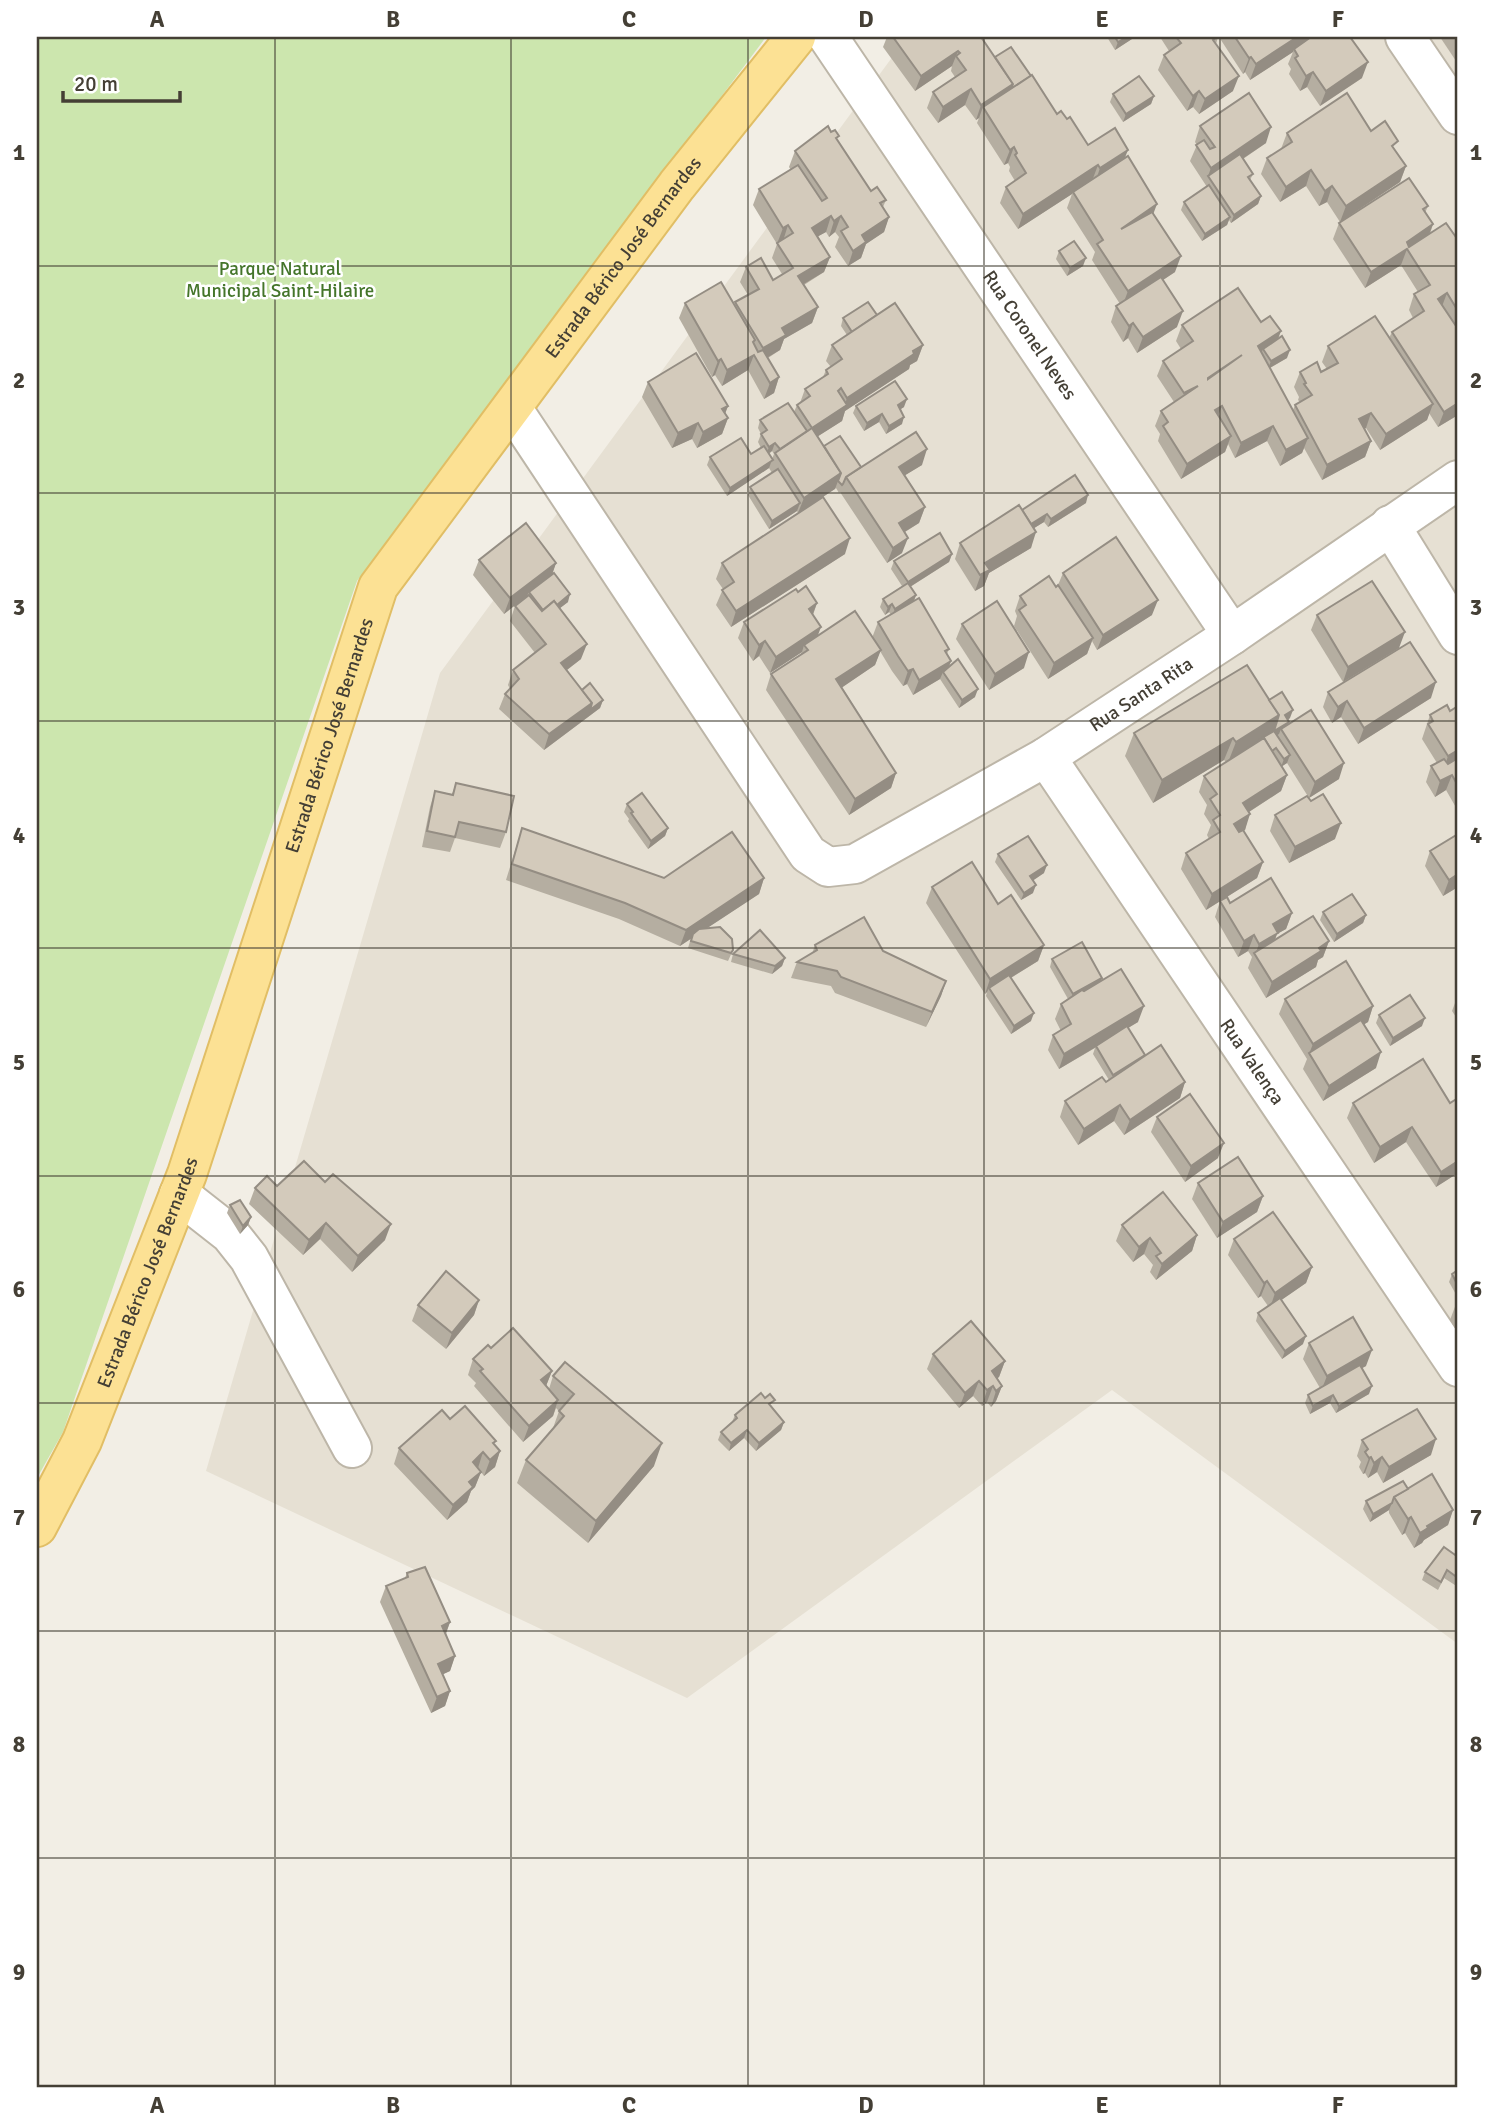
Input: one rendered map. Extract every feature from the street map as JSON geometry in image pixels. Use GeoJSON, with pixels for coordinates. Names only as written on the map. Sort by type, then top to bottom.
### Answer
{"type":"FeatureCollection","features":[{"type":"Feature","properties":{"kind":"main road","name":"Estrada Bérico José Bernardes"},"geometry":{"type":"LineString","coordinates":[[37,1527],[82,1441],[179,1194],[377,587],[677,185],[796,37]]}},
{"type":"Feature","properties":{"kind":"street","name":"Rua Coronel Neves"},"geometry":{"type":"LineString","coordinates":[[828,37],[1232,635]]}},
{"type":"Feature","properties":{"kind":"street"},"geometry":{"type":"LineString","coordinates":[[1405,37],[1458,115]]}},
{"type":"Feature","properties":{"kind":"street","name":"Rua Santa Rita"},"geometry":{"type":"LineString","coordinates":[[512,408],[808,853],[828,867],[855,864],[1046,757],[1232,635],[1458,480]]}},
{"type":"Feature","properties":{"kind":"street"},"geometry":{"type":"LineString","coordinates":[[1390,525],[1458,635]]}},
{"type":"Feature","properties":{"kind":"street","name":"Rua Valença"},"geometry":{"type":"LineString","coordinates":[[1046,757],[1458,1367]]}},
{"type":"Feature","properties":{"kind":"street"},"geometry":{"type":"LineString","coordinates":[[179,1194],[230,1234],[249,1258],[352,1448]]}},
{"type":"Feature","properties":{"kind":"shaded area"},"geometry":{"type":"Polygon","coordinates":[[[907,37],[1458,37],[1458,1644],[1112,1390],[687,1698],[206,1471],[440,673],[907,37]]]}},
{"type":"Feature","properties":{"kind":"green space","name":"Parque Natural Municipal Saint-Hilaire"},"geometry":{"type":"Polygon","coordinates":[[[37,37],[766,37],[357,581],[63,1432],[37,1478],[37,37]]]}},
{"type":"Feature","properties":{"kind":"building"},"geometry":{"type":"Polygon","coordinates":[[[893,37],[981,37],[1013,84],[981,105],[971,89],[943,107],[933,92],[966,70],[956,56],[960,53],[958,51],[921,76],[893,37]]]}},
{"type":"Feature","properties":{"kind":"building"},"geometry":{"type":"Polygon","coordinates":[[[1176,37],[1217,37],[1213,40],[1239,76],[1205,99],[1199,91],[1193,96],[1164,55],[1181,43],[1176,37]]]}},
{"type":"Feature","properties":{"kind":"building"},"geometry":{"type":"Polygon","coordinates":[[[1235,37],[1297,37],[1256,64],[1235,37]]]}},
{"type":"Feature","properties":{"kind":"building"},"geometry":{"type":"Polygon","coordinates":[[[1311,37],[1350,37],[1368,62],[1326,91],[1313,72],[1306,76],[1295,58],[1298,56],[1294,49],[1311,37]]]}},
{"type":"Feature","properties":{"kind":"building"},"geometry":{"type":"Polygon","coordinates":[[[1011,47],[1031,76],[1011,89],[1013,84],[995,57],[1011,47]]]}},
{"type":"Feature","properties":{"kind":"building"},"geometry":{"type":"Polygon","coordinates":[[[1032,75],[1057,114],[1061,111],[1067,119],[1070,117],[1088,145],[1115,128],[1128,150],[1100,168],[1098,165],[1023,214],[1006,187],[1026,173],[1015,155],[1017,153],[1014,147],[1010,150],[983,107],[1032,75]]]}},
{"type":"Feature","properties":{"kind":"building"},"geometry":{"type":"Polygon","coordinates":[[[1139,76],[1154,96],[1126,114],[1113,94],[1139,76]]]}},
{"type":"Feature","properties":{"kind":"building"},"geometry":{"type":"Polygon","coordinates":[[[1249,93],[1271,127],[1211,168],[1196,145],[1204,140],[1210,149],[1215,147],[1200,126],[1249,93]]]}},
{"type":"Feature","properties":{"kind":"building"},"geometry":{"type":"Polygon","coordinates":[[[1347,93],[1371,131],[1385,121],[1398,141],[1392,146],[1406,166],[1346,206],[1332,186],[1325,191],[1311,170],[1286,187],[1267,158],[1292,142],[1287,133],[1347,93]]]}},
{"type":"Feature","properties":{"kind":"building"},"geometry":{"type":"Polygon","coordinates":[[[828,126],[831,132],[835,130],[839,136],[836,138],[871,191],[877,187],[886,200],[880,203],[889,217],[862,235],[866,242],[853,251],[841,231],[848,227],[841,216],[834,221],[831,216],[812,228],[830,257],[798,276],[818,307],[782,328],[786,335],[763,348],[735,302],[759,289],[746,267],[761,258],[773,280],[793,268],[777,243],[793,233],[788,225],[783,228],[759,189],[798,165],[822,201],[827,198],[795,151],[828,126]]]}},
{"type":"Feature","properties":{"kind":"building"},"geometry":{"type":"Polygon","coordinates":[[[1240,154],[1253,174],[1248,177],[1261,196],[1234,215],[1208,176],[1240,154]]]}},
{"type":"Feature","properties":{"kind":"building"},"geometry":{"type":"Polygon","coordinates":[[[1128,156],[1157,204],[1121,229],[1152,212],[1181,256],[1128,291],[1097,244],[1103,240],[1073,192],[1128,156]]]}},
{"type":"Feature","properties":{"kind":"building"},"geometry":{"type":"Polygon","coordinates":[[[1409,178],[1428,206],[1423,209],[1433,224],[1407,242],[1409,247],[1446,223],[1458,240],[1458,311],[1447,293],[1438,299],[1458,329],[1458,403],[1444,412],[1392,332],[1424,311],[1414,294],[1430,285],[1407,249],[1371,272],[1339,223],[1409,178]]]}},
{"type":"Feature","properties":{"kind":"building"},"geometry":{"type":"Polygon","coordinates":[[[1209,185],[1230,217],[1205,234],[1184,202],[1209,185]]]}},
{"type":"Feature","properties":{"kind":"building"},"geometry":{"type":"Polygon","coordinates":[[[1074,241],[1086,258],[1070,268],[1059,251],[1074,241]]]}},
{"type":"Feature","properties":{"kind":"building"},"geometry":{"type":"Polygon","coordinates":[[[1161,277],[1183,311],[1143,337],[1133,323],[1129,326],[1116,306],[1161,277]]]}},
{"type":"Feature","properties":{"kind":"building"},"geometry":{"type":"Polygon","coordinates":[[[721,282],[755,340],[753,342],[758,352],[763,350],[779,377],[770,383],[754,355],[727,370],[721,359],[718,361],[685,303],[721,282]]]}},
{"type":"Feature","properties":{"kind":"building"},"geometry":{"type":"Polygon","coordinates":[[[1238,288],[1261,322],[1270,316],[1281,331],[1258,346],[1308,438],[1286,450],[1273,426],[1241,443],[1222,406],[1215,410],[1231,436],[1187,464],[1163,426],[1168,422],[1161,411],[1198,386],[1184,393],[1163,361],[1193,341],[1182,325],[1238,288]]]}},
{"type":"Feature","properties":{"kind":"building"},"geometry":{"type":"Polygon","coordinates":[[[868,302],[877,315],[852,332],[843,318],[868,302]]]}},
{"type":"Feature","properties":{"kind":"building"},"geometry":{"type":"Polygon","coordinates":[[[895,303],[923,345],[913,351],[914,354],[847,398],[841,388],[838,391],[847,405],[812,428],[797,405],[810,396],[805,389],[828,374],[826,370],[842,359],[832,345],[895,303]]]}},
{"type":"Feature","properties":{"kind":"building"},"geometry":{"type":"Polygon","coordinates":[[[1375,316],[1433,404],[1386,434],[1371,413],[1359,419],[1371,441],[1327,465],[1295,405],[1312,395],[1300,372],[1317,362],[1321,372],[1338,363],[1328,346],[1375,316]]]}},
{"type":"Feature","properties":{"kind":"building"},"geometry":{"type":"Polygon","coordinates":[[[1282,336],[1290,350],[1271,361],[1263,349],[1282,336]]]}},
{"type":"Feature","properties":{"kind":"building"},"geometry":{"type":"Polygon","coordinates":[[[696,353],[728,406],[722,409],[728,418],[703,432],[698,423],[678,433],[648,382],[696,353]]]}},
{"type":"Feature","properties":{"kind":"building"},"geometry":{"type":"Polygon","coordinates":[[[895,381],[907,399],[898,405],[904,417],[889,426],[882,414],[867,423],[856,406],[895,381]]]}},
{"type":"Feature","properties":{"kind":"building"},"geometry":{"type":"Polygon","coordinates":[[[788,403],[807,431],[780,449],[775,443],[769,447],[761,434],[767,430],[760,420],[788,403]]]}},
{"type":"Feature","properties":{"kind":"building"},"geometry":{"type":"Polygon","coordinates":[[[812,428],[841,473],[804,498],[775,453],[812,428]]]}},
{"type":"Feature","properties":{"kind":"building"},"geometry":{"type":"Polygon","coordinates":[[[916,432],[927,449],[899,467],[925,507],[899,523],[908,538],[893,548],[846,477],[916,432]]]}},
{"type":"Feature","properties":{"kind":"building"},"geometry":{"type":"Polygon","coordinates":[[[840,436],[861,467],[846,477],[842,485],[838,481],[841,473],[824,446],[840,436]]]}},
{"type":"Feature","properties":{"kind":"building"},"geometry":{"type":"Polygon","coordinates":[[[741,438],[751,454],[764,446],[773,460],[730,488],[710,457],[741,438]]]}},
{"type":"Feature","properties":{"kind":"building"},"geometry":{"type":"Polygon","coordinates":[[[778,469],[800,503],[772,521],[750,487],[778,469]]]}},
{"type":"Feature","properties":{"kind":"building"},"geometry":{"type":"Polygon","coordinates":[[[1075,475],[1088,495],[1051,519],[1047,514],[1031,524],[1022,510],[1075,475]]]}},
{"type":"Feature","properties":{"kind":"building"},"geometry":{"type":"Polygon","coordinates":[[[823,497],[850,538],[736,611],[722,590],[734,582],[722,563],[823,497]]]}},
{"type":"Feature","properties":{"kind":"building"},"geometry":{"type":"Polygon","coordinates":[[[1019,505],[1036,532],[985,563],[990,570],[980,575],[960,543],[1019,505]]]}},
{"type":"Feature","properties":{"kind":"building"},"geometry":{"type":"Polygon","coordinates":[[[526,523],[556,563],[510,598],[479,560],[526,523]]]}},
{"type":"Feature","properties":{"kind":"building"},"geometry":{"type":"Polygon","coordinates":[[[940,533],[952,554],[908,582],[894,561],[940,533]]]}},
{"type":"Feature","properties":{"kind":"building"},"geometry":{"type":"Polygon","coordinates":[[[1116,537],[1158,600],[1103,635],[1063,573],[1116,537]]]}},
{"type":"Feature","properties":{"kind":"building"},"geometry":{"type":"Polygon","coordinates":[[[554,573],[570,594],[557,605],[554,601],[543,610],[529,592],[554,573]]]}},
{"type":"Feature","properties":{"kind":"building"},"geometry":{"type":"Polygon","coordinates":[[[1049,576],[1056,587],[1058,585],[1093,638],[1054,663],[1019,610],[1026,605],[1020,596],[1049,576]]]}},
{"type":"Feature","properties":{"kind":"building"},"geometry":{"type":"Polygon","coordinates":[[[1372,581],[1405,632],[1348,667],[1317,615],[1372,581]]]}},
{"type":"Feature","properties":{"kind":"building"},"geometry":{"type":"Polygon","coordinates":[[[908,583],[916,595],[895,609],[892,604],[888,607],[883,599],[908,583]]]}},
{"type":"Feature","properties":{"kind":"building"},"geometry":{"type":"Polygon","coordinates":[[[806,586],[817,603],[809,609],[821,627],[776,657],[765,641],[759,645],[744,622],[796,589],[798,592],[806,586]]]}},
{"type":"Feature","properties":{"kind":"building"},"geometry":{"type":"Polygon","coordinates":[[[529,595],[542,611],[554,601],[587,644],[561,663],[592,703],[549,734],[505,694],[519,679],[513,670],[546,644],[515,606],[529,595]]]}},
{"type":"Feature","properties":{"kind":"building"},"geometry":{"type":"Polygon","coordinates":[[[919,598],[949,649],[945,651],[951,661],[919,680],[913,669],[908,671],[878,622],[919,598]]]}},
{"type":"Feature","properties":{"kind":"building"},"geometry":{"type":"Polygon","coordinates":[[[997,601],[1029,652],[995,674],[962,624],[997,601]]]}},
{"type":"Feature","properties":{"kind":"building"},"geometry":{"type":"Polygon","coordinates":[[[855,611],[881,650],[836,679],[896,773],[855,799],[771,674],[808,650],[804,645],[855,611]]]}},
{"type":"Feature","properties":{"kind":"building"},"geometry":{"type":"Polygon","coordinates":[[[1410,642],[1436,682],[1364,728],[1347,701],[1338,707],[1328,692],[1410,642]]]}},
{"type":"Feature","properties":{"kind":"building"},"geometry":{"type":"Polygon","coordinates":[[[958,659],[978,689],[962,700],[943,672],[958,659]]]}},
{"type":"Feature","properties":{"kind":"building"},"geometry":{"type":"Polygon","coordinates":[[[1247,665],[1279,715],[1236,742],[1233,738],[1162,780],[1134,733],[1247,665]]]}},
{"type":"Feature","properties":{"kind":"building"},"geometry":{"type":"Polygon","coordinates":[[[590,683],[603,700],[590,710],[592,703],[582,690],[590,683]]]}},
{"type":"Feature","properties":{"kind":"building"},"geometry":{"type":"Polygon","coordinates":[[[1282,692],[1293,710],[1285,715],[1289,722],[1274,731],[1279,715],[1269,700],[1282,692]]]}},
{"type":"Feature","properties":{"kind":"building"},"geometry":{"type":"Polygon","coordinates":[[[1447,705],[1450,711],[1458,706],[1458,750],[1448,756],[1428,724],[1433,721],[1430,715],[1447,705]]]}},
{"type":"Feature","properties":{"kind":"building"},"geometry":{"type":"Polygon","coordinates":[[[1311,710],[1344,763],[1315,782],[1281,729],[1311,710]]]}},
{"type":"Feature","properties":{"kind":"building"},"geometry":{"type":"Polygon","coordinates":[[[1274,731],[1290,755],[1284,759],[1276,748],[1272,751],[1262,738],[1274,731]]]}},
{"type":"Feature","properties":{"kind":"building"},"geometry":{"type":"Polygon","coordinates":[[[1264,738],[1287,775],[1243,803],[1250,814],[1234,824],[1239,832],[1243,830],[1263,862],[1212,894],[1186,853],[1220,832],[1213,820],[1220,815],[1210,799],[1217,794],[1204,776],[1264,738]]]}},
{"type":"Feature","properties":{"kind":"building"},"geometry":{"type":"Polygon","coordinates":[[[1458,758],[1458,786],[1452,775],[1440,781],[1431,766],[1444,759],[1448,764],[1458,758]]]}},
{"type":"Feature","properties":{"kind":"building"},"geometry":{"type":"Polygon","coordinates":[[[456,783],[514,796],[506,832],[459,822],[455,837],[427,831],[435,791],[453,795],[456,783]]]}},
{"type":"Feature","properties":{"kind":"building"},"geometry":{"type":"Polygon","coordinates":[[[642,793],[668,828],[651,841],[627,804],[642,793]]]}},
{"type":"Feature","properties":{"kind":"building"},"geometry":{"type":"Polygon","coordinates":[[[1323,794],[1341,823],[1295,847],[1275,815],[1307,796],[1311,801],[1323,794]]]}},
{"type":"Feature","properties":{"kind":"building"},"geometry":{"type":"Polygon","coordinates":[[[522,828],[664,878],[732,832],[764,878],[686,930],[625,903],[512,864],[522,828]]]}},
{"type":"Feature","properties":{"kind":"building"},"geometry":{"type":"Polygon","coordinates":[[[1458,834],[1458,874],[1449,880],[1430,851],[1458,834]]]}},
{"type":"Feature","properties":{"kind":"building"},"geometry":{"type":"Polygon","coordinates":[[[1028,836],[1047,865],[1030,876],[1036,885],[1024,893],[998,854],[1028,836]]]}},
{"type":"Feature","properties":{"kind":"building"},"geometry":{"type":"Polygon","coordinates":[[[972,862],[998,904],[1011,895],[1044,945],[990,979],[932,887],[972,862]]]}},
{"type":"Feature","properties":{"kind":"building"},"geometry":{"type":"Polygon","coordinates":[[[1271,878],[1292,913],[1273,924],[1278,933],[1259,944],[1254,935],[1244,941],[1220,901],[1227,897],[1230,903],[1271,878]]]}},
{"type":"Feature","properties":{"kind":"building"},"geometry":{"type":"Polygon","coordinates":[[[1352,894],[1366,915],[1337,934],[1323,912],[1352,894]]]}},
{"type":"Feature","properties":{"kind":"building"},"geometry":{"type":"Polygon","coordinates":[[[1313,916],[1329,941],[1319,948],[1321,951],[1272,982],[1254,953],[1313,916]]]}},
{"type":"Feature","properties":{"kind":"building"},"geometry":{"type":"Polygon","coordinates":[[[864,917],[883,951],[946,981],[932,1012],[841,977],[837,971],[797,962],[817,950],[815,945],[864,917]]]}},
{"type":"Feature","properties":{"kind":"building"},"geometry":{"type":"Polygon","coordinates":[[[720,927],[732,939],[731,953],[691,941],[693,934],[699,929],[720,927]]]}},
{"type":"Feature","properties":{"kind":"building"},"geometry":{"type":"Polygon","coordinates":[[[760,930],[785,958],[775,966],[733,954],[760,930]]]}},
{"type":"Feature","properties":{"kind":"building"},"geometry":{"type":"Polygon","coordinates":[[[1082,942],[1102,978],[1073,994],[1052,959],[1082,942]]]}},
{"type":"Feature","properties":{"kind":"building"},"geometry":{"type":"Polygon","coordinates":[[[1346,961],[1373,1006],[1313,1044],[1285,999],[1346,961]]]}},
{"type":"Feature","properties":{"kind":"building"},"geometry":{"type":"Polygon","coordinates":[[[1121,969],[1144,1006],[1064,1054],[1053,1035],[1071,1024],[1061,1004],[1121,969]]]}},
{"type":"Feature","properties":{"kind":"building"},"geometry":{"type":"Polygon","coordinates":[[[1009,975],[1034,1013],[1014,1026],[989,988],[1009,975]]]}},
{"type":"Feature","properties":{"kind":"building"},"geometry":{"type":"Polygon","coordinates":[[[1410,995],[1425,1018],[1393,1038],[1379,1015],[1410,995]]]}},
{"type":"Feature","properties":{"kind":"building"},"geometry":{"type":"Polygon","coordinates":[[[1361,1020],[1381,1052],[1329,1086],[1309,1053],[1361,1020]]]}},
{"type":"Feature","properties":{"kind":"building"},"geometry":{"type":"Polygon","coordinates":[[[1127,1026],[1145,1055],[1113,1075],[1096,1046],[1127,1026]]]}},
{"type":"Feature","properties":{"kind":"building"},"geometry":{"type":"Polygon","coordinates":[[[1161,1045],[1185,1082],[1130,1120],[1120,1105],[1084,1129],[1065,1101],[1102,1077],[1106,1082],[1161,1045]]]}},
{"type":"Feature","properties":{"kind":"building"},"geometry":{"type":"Polygon","coordinates":[[[1423,1059],[1450,1103],[1458,1098],[1458,1161],[1441,1172],[1412,1127],[1380,1147],[1353,1103],[1423,1059]]]}},
{"type":"Feature","properties":{"kind":"building"},"geometry":{"type":"Polygon","coordinates":[[[1190,1094],[1224,1143],[1191,1166],[1157,1117],[1190,1094]]]}},
{"type":"Feature","properties":{"kind":"building"},"geometry":{"type":"Polygon","coordinates":[[[1238,1157],[1263,1196],[1223,1222],[1198,1183],[1238,1157]]]}},
{"type":"Feature","properties":{"kind":"building"},"geometry":{"type":"Polygon","coordinates":[[[304,1161],[325,1182],[333,1174],[391,1224],[358,1256],[326,1223],[309,1240],[255,1188],[267,1176],[277,1186],[304,1161]]]}},
{"type":"Feature","properties":{"kind":"building"},"geometry":{"type":"Polygon","coordinates":[[[1163,1192],[1197,1235],[1162,1264],[1156,1256],[1161,1253],[1150,1238],[1139,1247],[1122,1225],[1163,1192]]]}},
{"type":"Feature","properties":{"kind":"building"},"geometry":{"type":"Polygon","coordinates":[[[240,1200],[251,1217],[243,1226],[230,1205],[240,1200]]]}},
{"type":"Feature","properties":{"kind":"building"},"geometry":{"type":"Polygon","coordinates":[[[1273,1212],[1312,1267],[1275,1293],[1267,1281],[1264,1283],[1234,1239],[1273,1212]]]}},
{"type":"Feature","properties":{"kind":"building"},"geometry":{"type":"Polygon","coordinates":[[[1458,1270],[1458,1286],[1452,1274],[1458,1270]]]}},
{"type":"Feature","properties":{"kind":"building"},"geometry":{"type":"Polygon","coordinates":[[[446,1271],[479,1300],[452,1333],[418,1305],[446,1271]]]}},
{"type":"Feature","properties":{"kind":"building"},"geometry":{"type":"Polygon","coordinates":[[[1280,1298],[1306,1336],[1285,1351],[1258,1313],[1280,1298]]]}},
{"type":"Feature","properties":{"kind":"building"},"geometry":{"type":"Polygon","coordinates":[[[1353,1317],[1372,1350],[1327,1376],[1309,1343],[1353,1317]]]}},
{"type":"Feature","properties":{"kind":"building"},"geometry":{"type":"Polygon","coordinates":[[[971,1321],[1005,1361],[992,1371],[1002,1386],[996,1391],[993,1386],[987,1390],[979,1381],[965,1393],[933,1354],[971,1321]]]}},
{"type":"Feature","properties":{"kind":"building"},"geometry":{"type":"Polygon","coordinates":[[[513,1328],[552,1371],[541,1380],[558,1400],[529,1426],[480,1371],[483,1369],[473,1359],[488,1345],[491,1348],[513,1328]]]}},
{"type":"Feature","properties":{"kind":"building"},"geometry":{"type":"Polygon","coordinates":[[[565,1362],[662,1443],[596,1521],[526,1460],[564,1416],[559,1411],[574,1394],[553,1376],[565,1362]]]}},
{"type":"Feature","properties":{"kind":"building"},"geometry":{"type":"Polygon","coordinates":[[[1360,1365],[1372,1386],[1339,1406],[1333,1395],[1313,1406],[1308,1395],[1360,1365]]]}},
{"type":"Feature","properties":{"kind":"building"},"geometry":{"type":"Polygon","coordinates":[[[761,1393],[765,1398],[770,1394],[775,1400],[769,1404],[784,1422],[759,1443],[747,1430],[731,1443],[721,1432],[737,1418],[735,1415],[761,1393]]]}},
{"type":"Feature","properties":{"kind":"building"},"geometry":{"type":"Polygon","coordinates":[[[465,1406],[496,1441],[493,1443],[500,1451],[490,1460],[483,1452],[473,1462],[481,1472],[469,1482],[473,1487],[453,1505],[399,1448],[442,1410],[450,1419],[465,1406]]]}},
{"type":"Feature","properties":{"kind":"building"},"geometry":{"type":"Polygon","coordinates":[[[1417,1409],[1436,1439],[1389,1467],[1382,1457],[1374,1463],[1365,1452],[1368,1449],[1362,1440],[1417,1409]]]}},
{"type":"Feature","properties":{"kind":"building"},"geometry":{"type":"Polygon","coordinates":[[[1432,1474],[1453,1510],[1420,1533],[1394,1497],[1432,1474]]]}},
{"type":"Feature","properties":{"kind":"building"},"geometry":{"type":"Polygon","coordinates":[[[1403,1481],[1408,1489],[1373,1514],[1366,1501],[1403,1481]]]}},
{"type":"Feature","properties":{"kind":"building"},"geometry":{"type":"Polygon","coordinates":[[[1444,1547],[1458,1557],[1458,1578],[1447,1570],[1441,1582],[1425,1572],[1444,1547]]]}},
{"type":"Feature","properties":{"kind":"building"},"geometry":{"type":"Polygon","coordinates":[[[425,1567],[450,1622],[442,1626],[455,1656],[438,1664],[450,1691],[437,1697],[386,1586],[408,1577],[407,1573],[425,1567]]]}}]}
